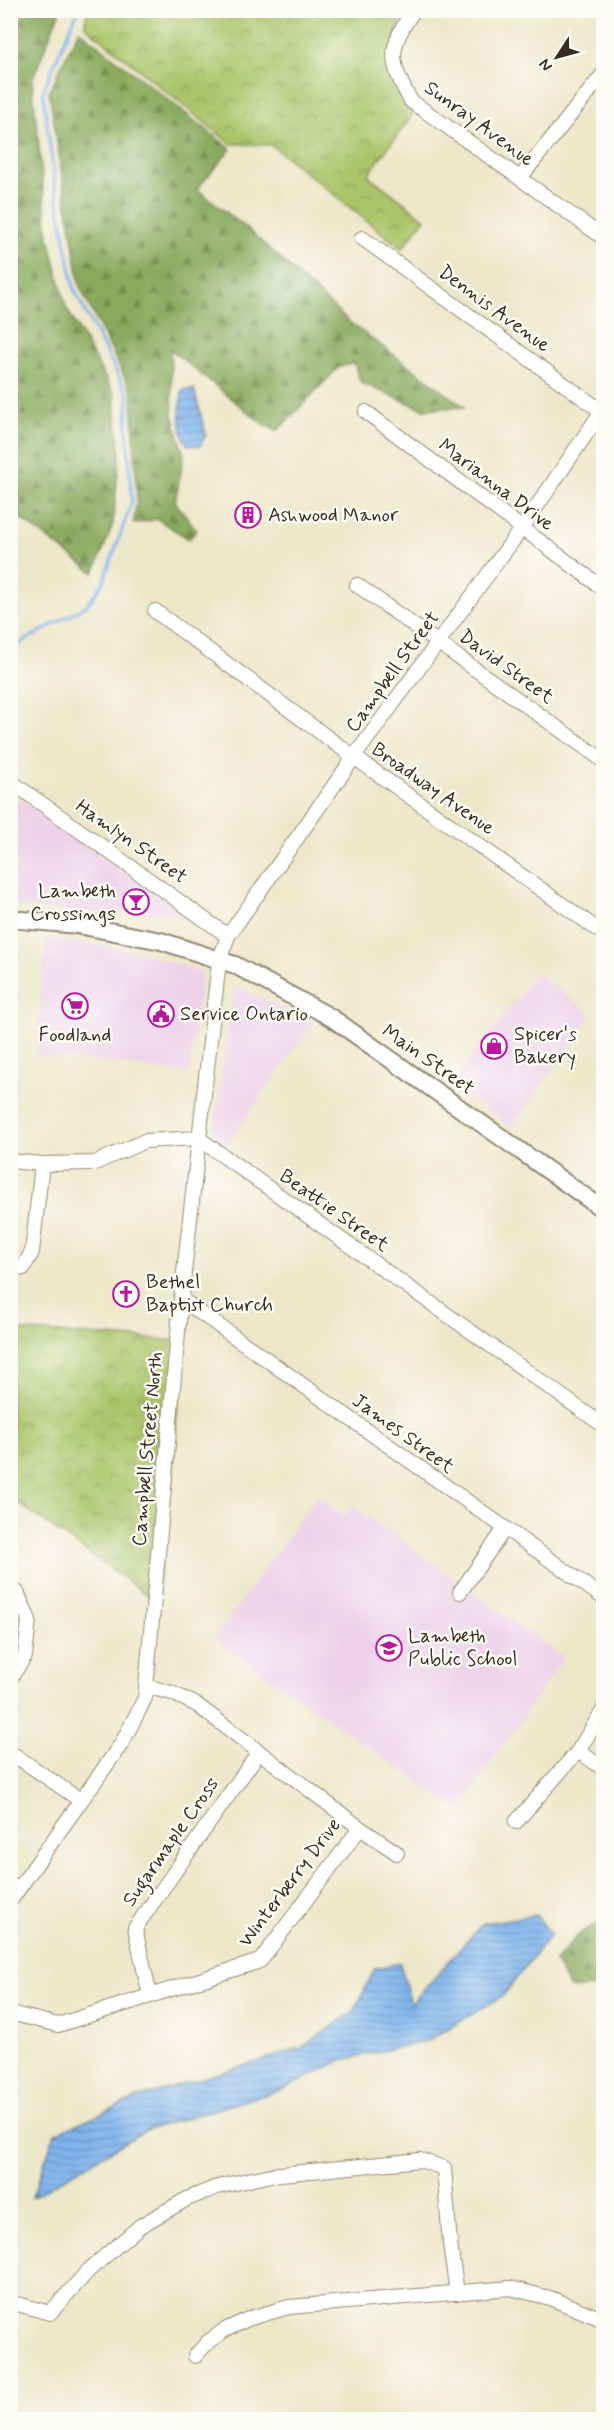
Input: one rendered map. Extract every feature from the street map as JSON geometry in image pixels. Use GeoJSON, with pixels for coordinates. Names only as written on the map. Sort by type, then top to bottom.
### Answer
{"type":"FeatureCollection","features":[{"type":"Feature","properties":{"kind":"main road","name":"Main Street"},"geometry":{"type":"LineString","coordinates":[[10,919],[78,925],[161,941],[235,965],[332,1018],[603,1210]]}},
{"type":"Feature","properties":{"kind":"street","name":"Sunray Avenue"},"geometry":{"type":"LineString","coordinates":[[414,10],[405,23],[394,49],[397,76],[411,101],[603,238]]}},
{"type":"Feature","properties":{"kind":"street"},"geometry":{"type":"LineString","coordinates":[[520,178],[603,73]]}},
{"type":"Feature","properties":{"kind":"street","name":"Dennis Avenue"},"geometry":{"type":"LineString","coordinates":[[362,238],[603,411]]}},
{"type":"Feature","properties":{"kind":"street","name":"Campbell Street"},"geometry":{"type":"LineString","coordinates":[[219,961],[228,936],[354,757],[522,528],[603,411]]}},
{"type":"Feature","properties":{"kind":"street","name":"Marianna Drive"},"geometry":{"type":"LineString","coordinates":[[366,412],[603,589]]}},
{"type":"Feature","properties":{"kind":"street","name":"David Street"},"geometry":{"type":"LineString","coordinates":[[357,585],[603,761]]}},
{"type":"Feature","properties":{"kind":"street","name":"Broadway Avenue"},"geometry":{"type":"LineString","coordinates":[[155,611],[354,757],[603,934]]}},
{"type":"Feature","properties":{"kind":"street","name":"Hamlyn Street"},"geometry":{"type":"LineString","coordinates":[[10,781],[228,936]]}},
{"type":"Feature","properties":{"kind":"street","name":"Campbell Street North"},"geometry":{"type":"LineString","coordinates":[[10,1902],[122,1743],[145,1698],[181,1299],[219,961]]}},
{"type":"Feature","properties":{"kind":"street"},"geometry":{"type":"LineString","coordinates":[[10,1161],[42,1164],[95,1163],[145,1141],[198,1138]]}},
{"type":"Feature","properties":{"kind":"street","name":"Beattie Street"},"geometry":{"type":"LineString","coordinates":[[198,1138],[603,1426]]}},
{"type":"Feature","properties":{"kind":"street"},"geometry":{"type":"LineString","coordinates":[[10,1271],[23,1268],[32,1252],[42,1164]]}},
{"type":"Feature","properties":{"kind":"street","name":"James Street"},"geometry":{"type":"LineString","coordinates":[[181,1299],[603,1598]]}},
{"type":"Feature","properties":{"kind":"street"},"geometry":{"type":"LineString","coordinates":[[460,1592],[504,1530]]}},
{"type":"Feature","properties":{"kind":"street"},"geometry":{"type":"LineString","coordinates":[[10,1590],[17,1592],[29,1620],[25,1656],[10,1679]]}},
{"type":"Feature","properties":{"kind":"street","name":"Winterberry Drive"},"geometry":{"type":"LineString","coordinates":[[10,2013],[58,2025],[260,1961],[360,1828],[197,1705],[172,1693],[146,1686]]}},
{"type":"Feature","properties":{"kind":"street"},"geometry":{"type":"LineString","coordinates":[[516,1822],[578,1751],[603,1709]]}},
{"type":"Feature","properties":{"kind":"street"},"geometry":{"type":"LineString","coordinates":[[578,1751],[603,1769]]}},
{"type":"Feature","properties":{"kind":"street"},"geometry":{"type":"LineString","coordinates":[[10,1752],[80,1800]]}},
{"type":"Feature","properties":{"kind":"street","name":"Sugarmaple Cross"},"geometry":{"type":"LineString","coordinates":[[150,1996],[135,1928],[259,1752]]}},
{"type":"Feature","properties":{"kind":"street"},"geometry":{"type":"LineString","coordinates":[[360,1828],[397,1853]]}},
{"type":"Feature","properties":{"kind":"street"},"geometry":{"type":"LineString","coordinates":[[10,2302],[50,2313],[110,2249],[140,2226],[187,2199],[217,2187],[272,2175],[420,2160],[444,2168],[450,2244],[457,2293]]}},
{"type":"Feature","properties":{"kind":"street"},"geometry":{"type":"LineString","coordinates":[[195,2356],[209,2341],[225,2330],[250,2318],[289,2307],[510,2288],[550,2298],[603,2320]]}},
{"type":"Feature","properties":{"kind":"shaded area"},"geometry":{"type":"Polygon","coordinates":[[[11,793],[184,914],[75,912],[11,905],[11,793]]]}},
{"type":"Feature","properties":{"kind":"shaded area"},"geometry":{"type":"Polygon","coordinates":[[[45,938],[140,952],[202,972],[189,1074],[36,1055],[45,938]]]}},
{"type":"Feature","properties":{"kind":"shaded area"},"geometry":{"type":"Polygon","coordinates":[[[536,972],[592,1015],[511,1128],[451,1084],[536,972]]]}},
{"type":"Feature","properties":{"kind":"shaded area"},"geometry":{"type":"Polygon","coordinates":[[[235,986],[313,1023],[227,1145],[213,1134],[235,986]]]}},
{"type":"Feature","properties":{"kind":"shaded area","name":"Lambeth Public School"},"geometry":{"type":"Polygon","coordinates":[[[317,1496],[345,1516],[352,1505],[564,1658],[458,1810],[214,1639],[317,1496]]]}},
{"type":"Feature","properties":{"kind":"green space"},"geometry":{"type":"Polygon","coordinates":[[[88,10],[387,11],[400,20],[393,53],[415,111],[368,175],[425,219],[402,249],[271,145],[231,144],[84,25],[88,10]]]}},
{"type":"Feature","properties":{"kind":"green space"},"geometry":{"type":"Polygon","coordinates":[[[10,11],[60,11],[32,80],[48,234],[66,307],[114,394],[120,451],[113,524],[94,573],[11,511],[10,11]]]}},
{"type":"Feature","properties":{"kind":"green space"},"geometry":{"type":"Polygon","coordinates":[[[79,30],[231,149],[197,189],[250,231],[349,322],[465,407],[423,409],[361,383],[354,363],[339,367],[277,431],[263,424],[170,349],[173,415],[184,456],[175,502],[197,530],[189,539],[157,519],[133,524],[137,502],[132,392],[80,287],[49,91],[79,30]]]}},
{"type":"Feature","properties":{"kind":"green space"},"geometry":{"type":"Polygon","coordinates":[[[11,1330],[185,1341],[157,1602],[11,1498],[11,1330]]]}},
{"type":"Feature","properties":{"kind":"green space"},"geometry":{"type":"Polygon","coordinates":[[[603,1923],[603,1986],[570,1989],[555,1962],[582,1932],[603,1923]]]}},
{"type":"Feature","properties":{"kind":"water"},"geometry":{"type":"Polygon","coordinates":[[[194,389],[206,435],[200,446],[188,445],[181,426],[180,410],[183,390],[194,389]]]}},
{"type":"Feature","properties":{"kind":"water"},"geometry":{"type":"Polygon","coordinates":[[[536,1915],[551,1934],[503,1996],[427,2041],[342,2060],[284,2089],[146,2130],[32,2197],[55,2133],[135,2099],[301,2048],[354,2011],[375,1968],[400,1963],[411,2004],[483,1923],[536,1915]]]}},
{"type":"Feature","properties":{"kind":"waterway"},"geometry":{"type":"LineString","coordinates":[[10,649],[86,606],[103,583],[132,502],[127,429],[128,395],[74,289],[55,185],[43,91],[78,10]]}},
{"type":"Feature","properties":{"kind":"place","name":"Ashwood Manor"},"geometry":{"type":"Point","coordinates":[248,515]}},
{"type":"Feature","properties":{"kind":"place","name":"Lambeth Crossings"},"geometry":{"type":"Point","coordinates":[136,902]}},
{"type":"Feature","properties":{"kind":"place","name":"Foodland"},"geometry":{"type":"Point","coordinates":[75,1006]}},
{"type":"Feature","properties":{"kind":"place","name":"Service Ontario"},"geometry":{"type":"Point","coordinates":[161,1014]}},
{"type":"Feature","properties":{"kind":"place","name":"Spicer's Bakery"},"geometry":{"type":"Point","coordinates":[494,1046]}},
{"type":"Feature","properties":{"kind":"place","name":"Bethel Baptist Church"},"geometry":{"type":"Point","coordinates":[126,1294]}},
{"type":"Feature","properties":{"kind":"place","name":"Lambeth Public School"},"geometry":{"type":"Point","coordinates":[389,1648]}}]}
